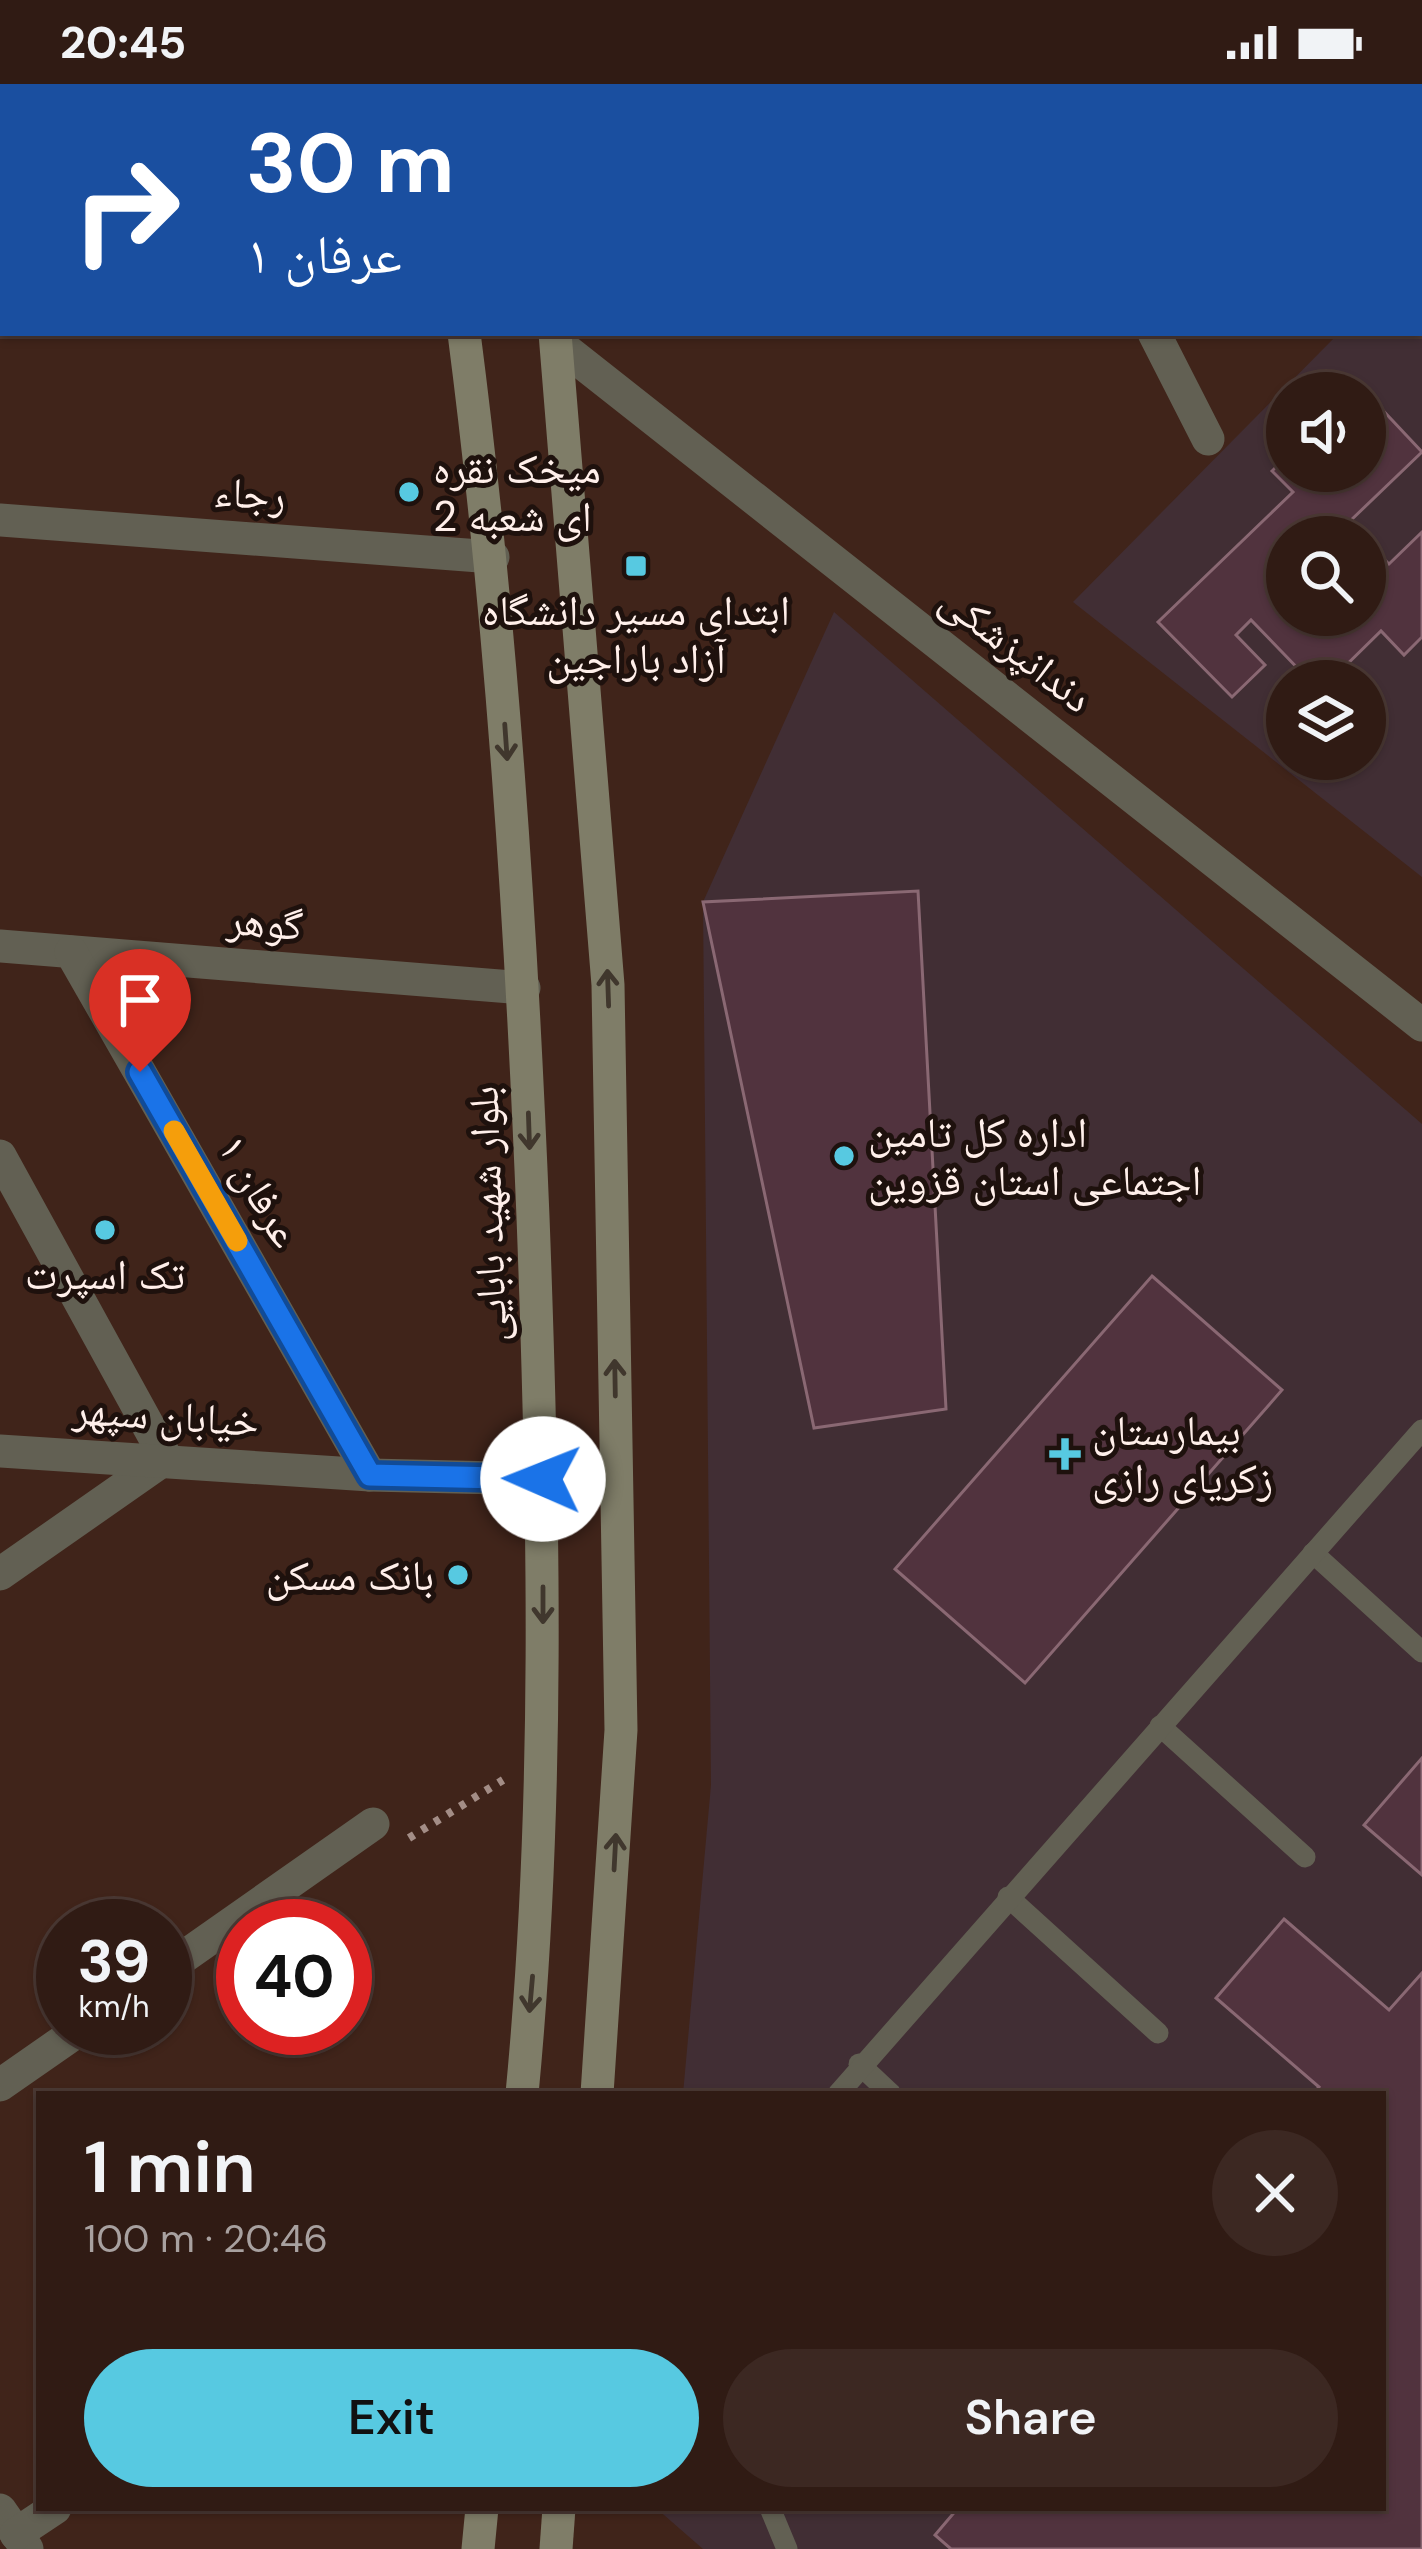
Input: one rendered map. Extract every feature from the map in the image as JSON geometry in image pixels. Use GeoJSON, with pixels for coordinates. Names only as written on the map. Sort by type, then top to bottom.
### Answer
{"type":"FeatureCollection","features":[{"type":"Feature","properties":{"kind":"main road","name":"بلوار شهید بابایی"},"geometry":{"type":"LineString","coordinates":[[464,336],[493,557],[524,988],[543,1479],[539,1915],[522,2091]]}},
{"type":"Feature","properties":{"kind":"main road"},"geometry":{"type":"LineString","coordinates":[[556,338],[608,985],[621,1730],[612,1924],[597,2091]]}},
{"type":"Feature","properties":{"kind":"main road"},"geometry":{"type":"LineString","coordinates":[[478,2549],[482,2511]]}},
{"type":"Feature","properties":{"kind":"main road"},"geometry":{"type":"LineString","coordinates":[[556,2549],[559,2511]]}},
{"type":"Feature","properties":{"kind":"street"},"geometry":{"type":"LineString","coordinates":[[1156,336],[1208,439]]}},
{"type":"Feature","properties":{"kind":"street","name":"دندانپزشکی"},"geometry":{"type":"LineString","coordinates":[[556,338],[1422,1025]]}},
{"type":"Feature","properties":{"kind":"street","name":"رجاء"},"geometry":{"type":"LineString","coordinates":[[0,520],[493,557]]}},
{"type":"Feature","properties":{"kind":"street","name":"گوهر"},"geometry":{"type":"LineString","coordinates":[[0,946],[524,988]]}},
{"type":"Feature","properties":{"kind":"street","name":"عرفان ۱"},"geometry":{"type":"LineString","coordinates":[[71,952],[370,1475]]}},
{"type":"Feature","properties":{"kind":"street"},"geometry":{"type":"LineString","coordinates":[[0,1156],[166,1458],[0,1574]]}},
{"type":"Feature","properties":{"kind":"street","name":"خیابان سپهر"},"geometry":{"type":"LineString","coordinates":[[0,1451],[166,1458],[370,1475],[543,1479]]}},
{"type":"Feature","properties":{"kind":"street"},"geometry":{"type":"LineString","coordinates":[[192,1951],[374,1825]]}},
{"type":"Feature","properties":{"kind":"street"},"geometry":{"type":"LineString","coordinates":[[0,2085],[43,2055]]}},
{"type":"Feature","properties":{"kind":"street"},"geometry":{"type":"LineString","coordinates":[[14,2531],[50,2511]]}},
{"type":"Feature","properties":{"kind":"lane"},"geometry":{"type":"LineString","coordinates":[[840,2091],[859,2064],[1422,1430]]}},
{"type":"Feature","properties":{"kind":"lane"},"geometry":{"type":"LineString","coordinates":[[1313,1553],[1422,1652]]}},
{"type":"Feature","properties":{"kind":"lane"},"geometry":{"type":"LineString","coordinates":[[1160,1726],[1305,1857]]}},
{"type":"Feature","properties":{"kind":"lane"},"geometry":{"type":"LineString","coordinates":[[1008,1897],[1158,2033]]}},
{"type":"Feature","properties":{"kind":"lane"},"geometry":{"type":"LineString","coordinates":[[859,2064],[888,2091]]}},
{"type":"Feature","properties":{"kind":"lane"},"geometry":{"type":"LineString","coordinates":[[771,2511],[787,2549]]}},
{"type":"Feature","properties":{"kind":"path"},"geometry":{"type":"LineString","coordinates":[[374,1825],[409,1838],[543,1754]]}},
{"type":"Feature","properties":{"kind":"shaded area"},"geometry":{"type":"Polygon","coordinates":[[[1336,336],[1422,336],[1422,877],[1299,780],[1386,780],[1386,660],[1266,660],[1266,754],[1073,602],[1266,407],[1266,492],[1386,492],[1386,372],[1300,372],[1336,336]]]}},
{"type":"Feature","properties":{"kind":"shaded area","name":"بیمارستان زکریای رازی"},"geometry":{"type":"Polygon","coordinates":[[[834,612],[1422,1124],[1422,2549],[703,2549],[659,2511],[1386,2511],[1386,2091],[683,2091],[711,1785],[703,902],[834,612]]]}},
{"type":"Feature","properties":{"kind":"building"},"geometry":{"type":"Polygon","coordinates":[[[1386,414],[1422,452],[1386,487],[1386,414]]]}},
{"type":"Feature","properties":{"kind":"building"},"geometry":{"type":"Polygon","coordinates":[[[1293,492],[1380,492],[1355,516],[1268,516],[1293,492]]]}},
{"type":"Feature","properties":{"kind":"building"},"geometry":{"type":"Polygon","coordinates":[[[1266,518],[1266,636],[1251,620],[1236,635],[1265,665],[1232,697],[1158,622],[1266,518]]]}},
{"type":"Feature","properties":{"kind":"building"},"geometry":{"type":"Polygon","coordinates":[[[1422,532],[1422,637],[1404,655],[1386,636],[1386,561],[1389,564],[1422,532]]]}},
{"type":"Feature","properties":{"kind":"building"},"geometry":{"type":"Polygon","coordinates":[[[1266,636],[1376,636],[1351,660],[1290,660],[1266,636]]]}},
{"type":"Feature","properties":{"kind":"building","name":"اداره کل تامین اجتماعی استان قزوین"},"geometry":{"type":"Polygon","coordinates":[[[918,891],[946,1409],[814,1428],[703,902],[918,891]]]}},
{"type":"Feature","properties":{"kind":"building"},"geometry":{"type":"Polygon","coordinates":[[[1152,1276],[1282,1390],[1025,1683],[895,1569],[1152,1276]]]}},
{"type":"Feature","properties":{"kind":"building"},"geometry":{"type":"Polygon","coordinates":[[[1422,1758],[1422,1875],[1364,1825],[1422,1758]]]}},
{"type":"Feature","properties":{"kind":"building"},"geometry":{"type":"Polygon","coordinates":[[[1284,1919],[1389,2010],[1422,1973],[1422,2549],[951,2549],[935,2535],[955,2511],[1386,2511],[1386,2091],[1316,2091],[1319,2087],[1216,1998],[1284,1919]]]}},
{"type":"Feature","properties":{"kind":"slow traffic"},"geometry":{"type":"LineString","coordinates":[[174,1131],[237,1241]]}},
{"type":"Feature","properties":{"kind":"place","name":"میخک نقره ای شعبه 2"},"geometry":{"type":"Point","coordinates":[409,492]}},
{"type":"Feature","properties":{"kind":"place","name":"ابتدای مسیر دانشگاه آزاد باراجین"},"geometry":{"type":"Point","coordinates":[636,566]}},
{"type":"Feature","properties":{"kind":"place","name":"اداره کل تامین اجتماعی استان قزوین"},"geometry":{"type":"Point","coordinates":[844,1156]}},
{"type":"Feature","properties":{"kind":"place","name":"تک اسپرت"},"geometry":{"type":"Point","coordinates":[105,1230]}},
{"type":"Feature","properties":{"kind":"place","name":"بیمارستان زکریای رازی"},"geometry":{"type":"Point","coordinates":[1065,1454]}},
{"type":"Feature","properties":{"kind":"place","name":"بانک مسکن"},"geometry":{"type":"Point","coordinates":[458,1575]}},
{"type":"Feature","properties":{"kind":"route"},"geometry":{"type":"LineString","coordinates":[[140,1072],[370,1475],[543,1479]]}}]}
